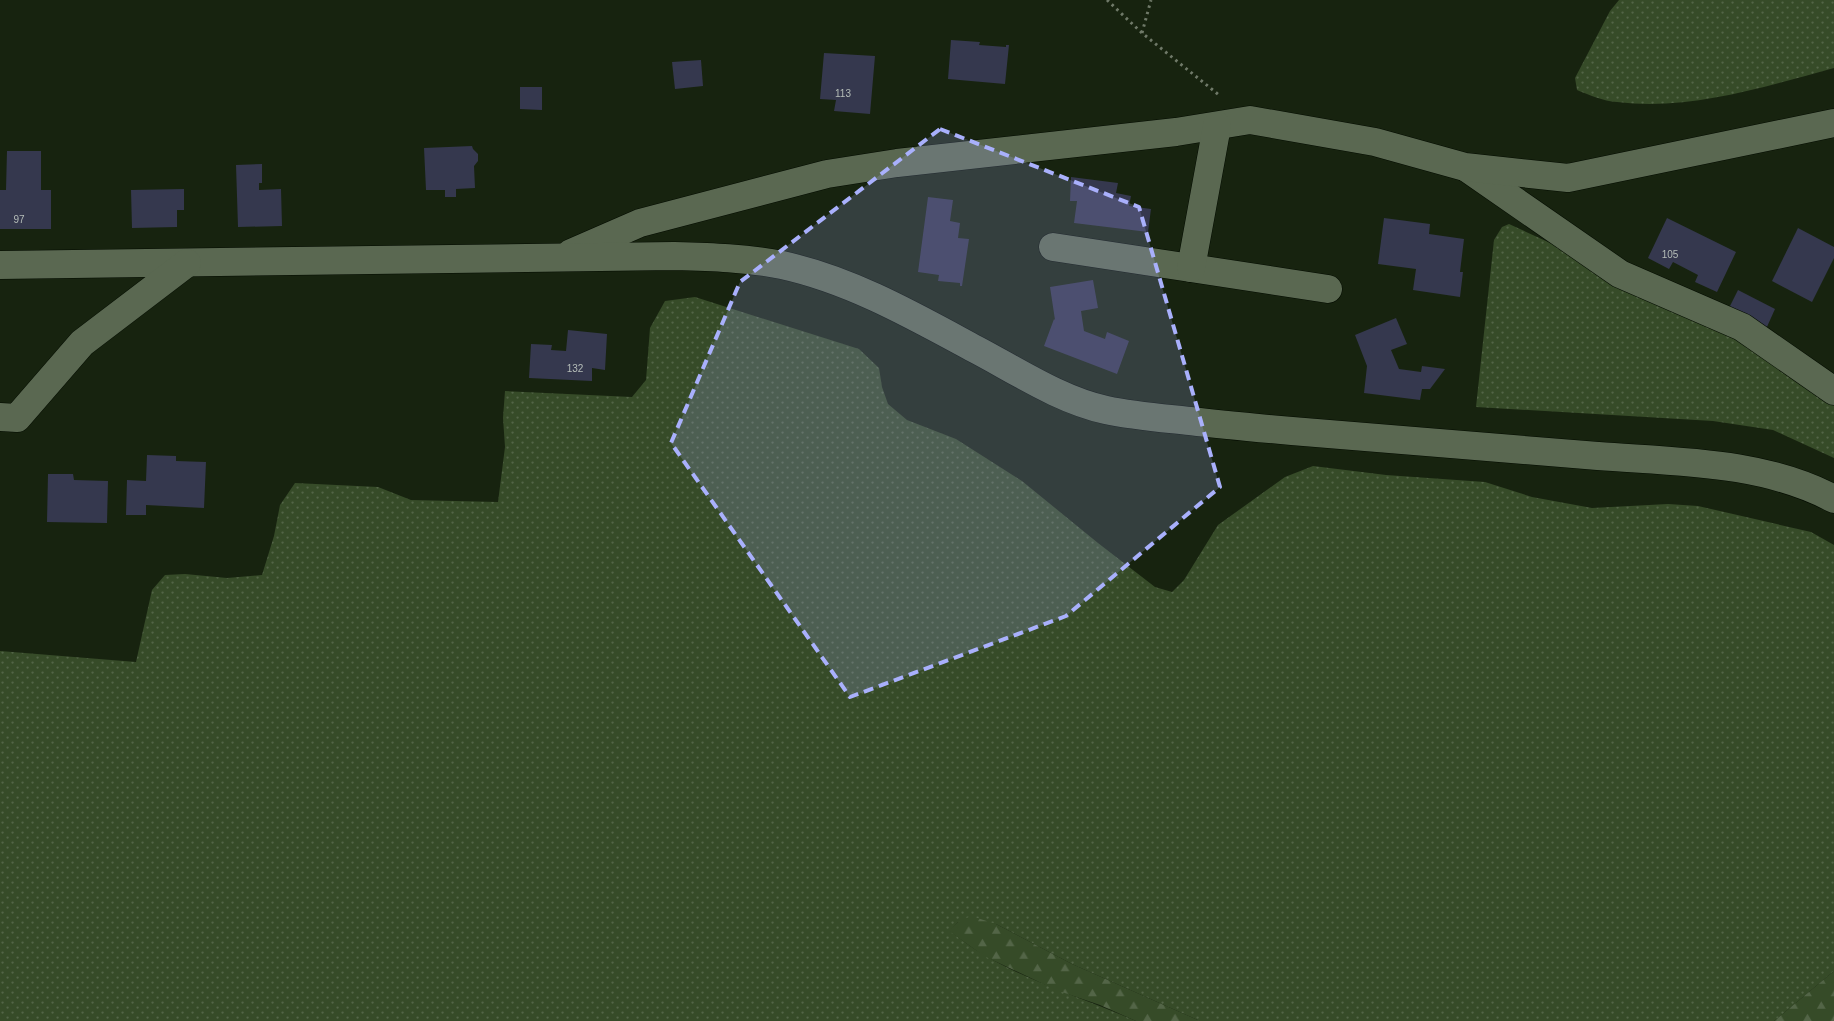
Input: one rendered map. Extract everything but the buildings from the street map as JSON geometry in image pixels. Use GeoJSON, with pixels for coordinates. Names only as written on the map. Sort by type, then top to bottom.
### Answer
{"type":"FeatureCollection","features":[{"type":"Feature","properties":{"kind":"street"},"geometry":{"type":"LineString","coordinates":[[561,258],[640,223],[827,174],[897,163],[1176,132],[1250,120],[1375,142],[1465,166],[1568,178],[1834,123]]}},
{"type":"Feature","properties":{"kind":"street"},"geometry":{"type":"LineString","coordinates":[[1191,268],[1217,126]]}},
{"type":"Feature","properties":{"kind":"street"},"geometry":{"type":"LineString","coordinates":[[1465,166],[1620,274],[1742,327],[1834,391]]}},
{"type":"Feature","properties":{"kind":"street"},"geometry":{"type":"LineString","coordinates":[[1053,247],[1328,289]]}},
{"type":"Feature","properties":{"kind":"street"},"geometry":{"type":"LineString","coordinates":[[0,265],[674,256],[754,260],[818,275],[882,301],[1072,399],[1101,409],[1126,414],[1264,428],[1706,465],[1784,478],[1804,484],[1834,499]]}},
{"type":"Feature","properties":{"kind":"street"},"geometry":{"type":"LineString","coordinates":[[0,417],[17,418],[82,343],[187,263]]}},
{"type":"Feature","properties":{"kind":"path"},"geometry":{"type":"LineString","coordinates":[[1107,0],[1142,33],[1250,120]]}},
{"type":"Feature","properties":{"kind":"path"},"geometry":{"type":"LineString","coordinates":[[1142,33],[1151,0]]}},
{"type":"Feature","properties":{"kind":"highlighted area"},"geometry":{"type":"Polygon","coordinates":[[[940,129],[1139,207],[1220,487],[1066,616],[850,697],[671,443],[740,282],[940,129]]]}},
{"type":"Feature","properties":{"kind":"green space"},"geometry":{"type":"Polygon","coordinates":[[[1619,0],[1834,0],[1834,68],[1754,89],[1699,100],[1644,104],[1596,98],[1577,90],[1575,78],[1610,11],[1619,0]]]}},
{"type":"Feature","properties":{"kind":"green space"},"geometry":{"type":"Polygon","coordinates":[[[1509,224],[1703,313],[1834,397],[1834,458],[1773,430],[1713,421],[1476,407],[1494,240],[1502,227],[1509,224]]]}},
{"type":"Feature","properties":{"kind":"green space"},"geometry":{"type":"Polygon","coordinates":[[[695,297],[859,349],[879,368],[882,387],[888,404],[907,420],[956,439],[1022,481],[1155,587],[1172,592],[1184,580],[1218,525],[1285,477],[1313,466],[1386,475],[1485,482],[1532,497],[1592,508],[1668,504],[1698,506],[1811,532],[1834,545],[1834,971],[1774,1021],[1200,1021],[1072,964],[996,924],[958,922],[950,931],[984,955],[1021,974],[1136,1021],[0,1021],[0,651],[136,662],[152,590],[165,575],[185,574],[227,578],[262,575],[274,536],[280,505],[295,483],[378,487],[411,500],[498,502],[505,447],[503,418],[505,391],[632,397],[646,380],[650,328],[665,301],[695,297]]]}},
{"type":"Feature","properties":{"kind":"green space"},"geometry":{"type":"Polygon","coordinates":[[[971,916],[996,924],[1072,964],[1200,1021],[1136,1021],[1100,1005],[1056,990],[984,956],[949,931],[958,922],[971,916]]]}},
{"type":"Feature","properties":{"kind":"green space"},"geometry":{"type":"Polygon","coordinates":[[[1834,971],[1834,1021],[1774,1021],[1834,971]]]}}]}
